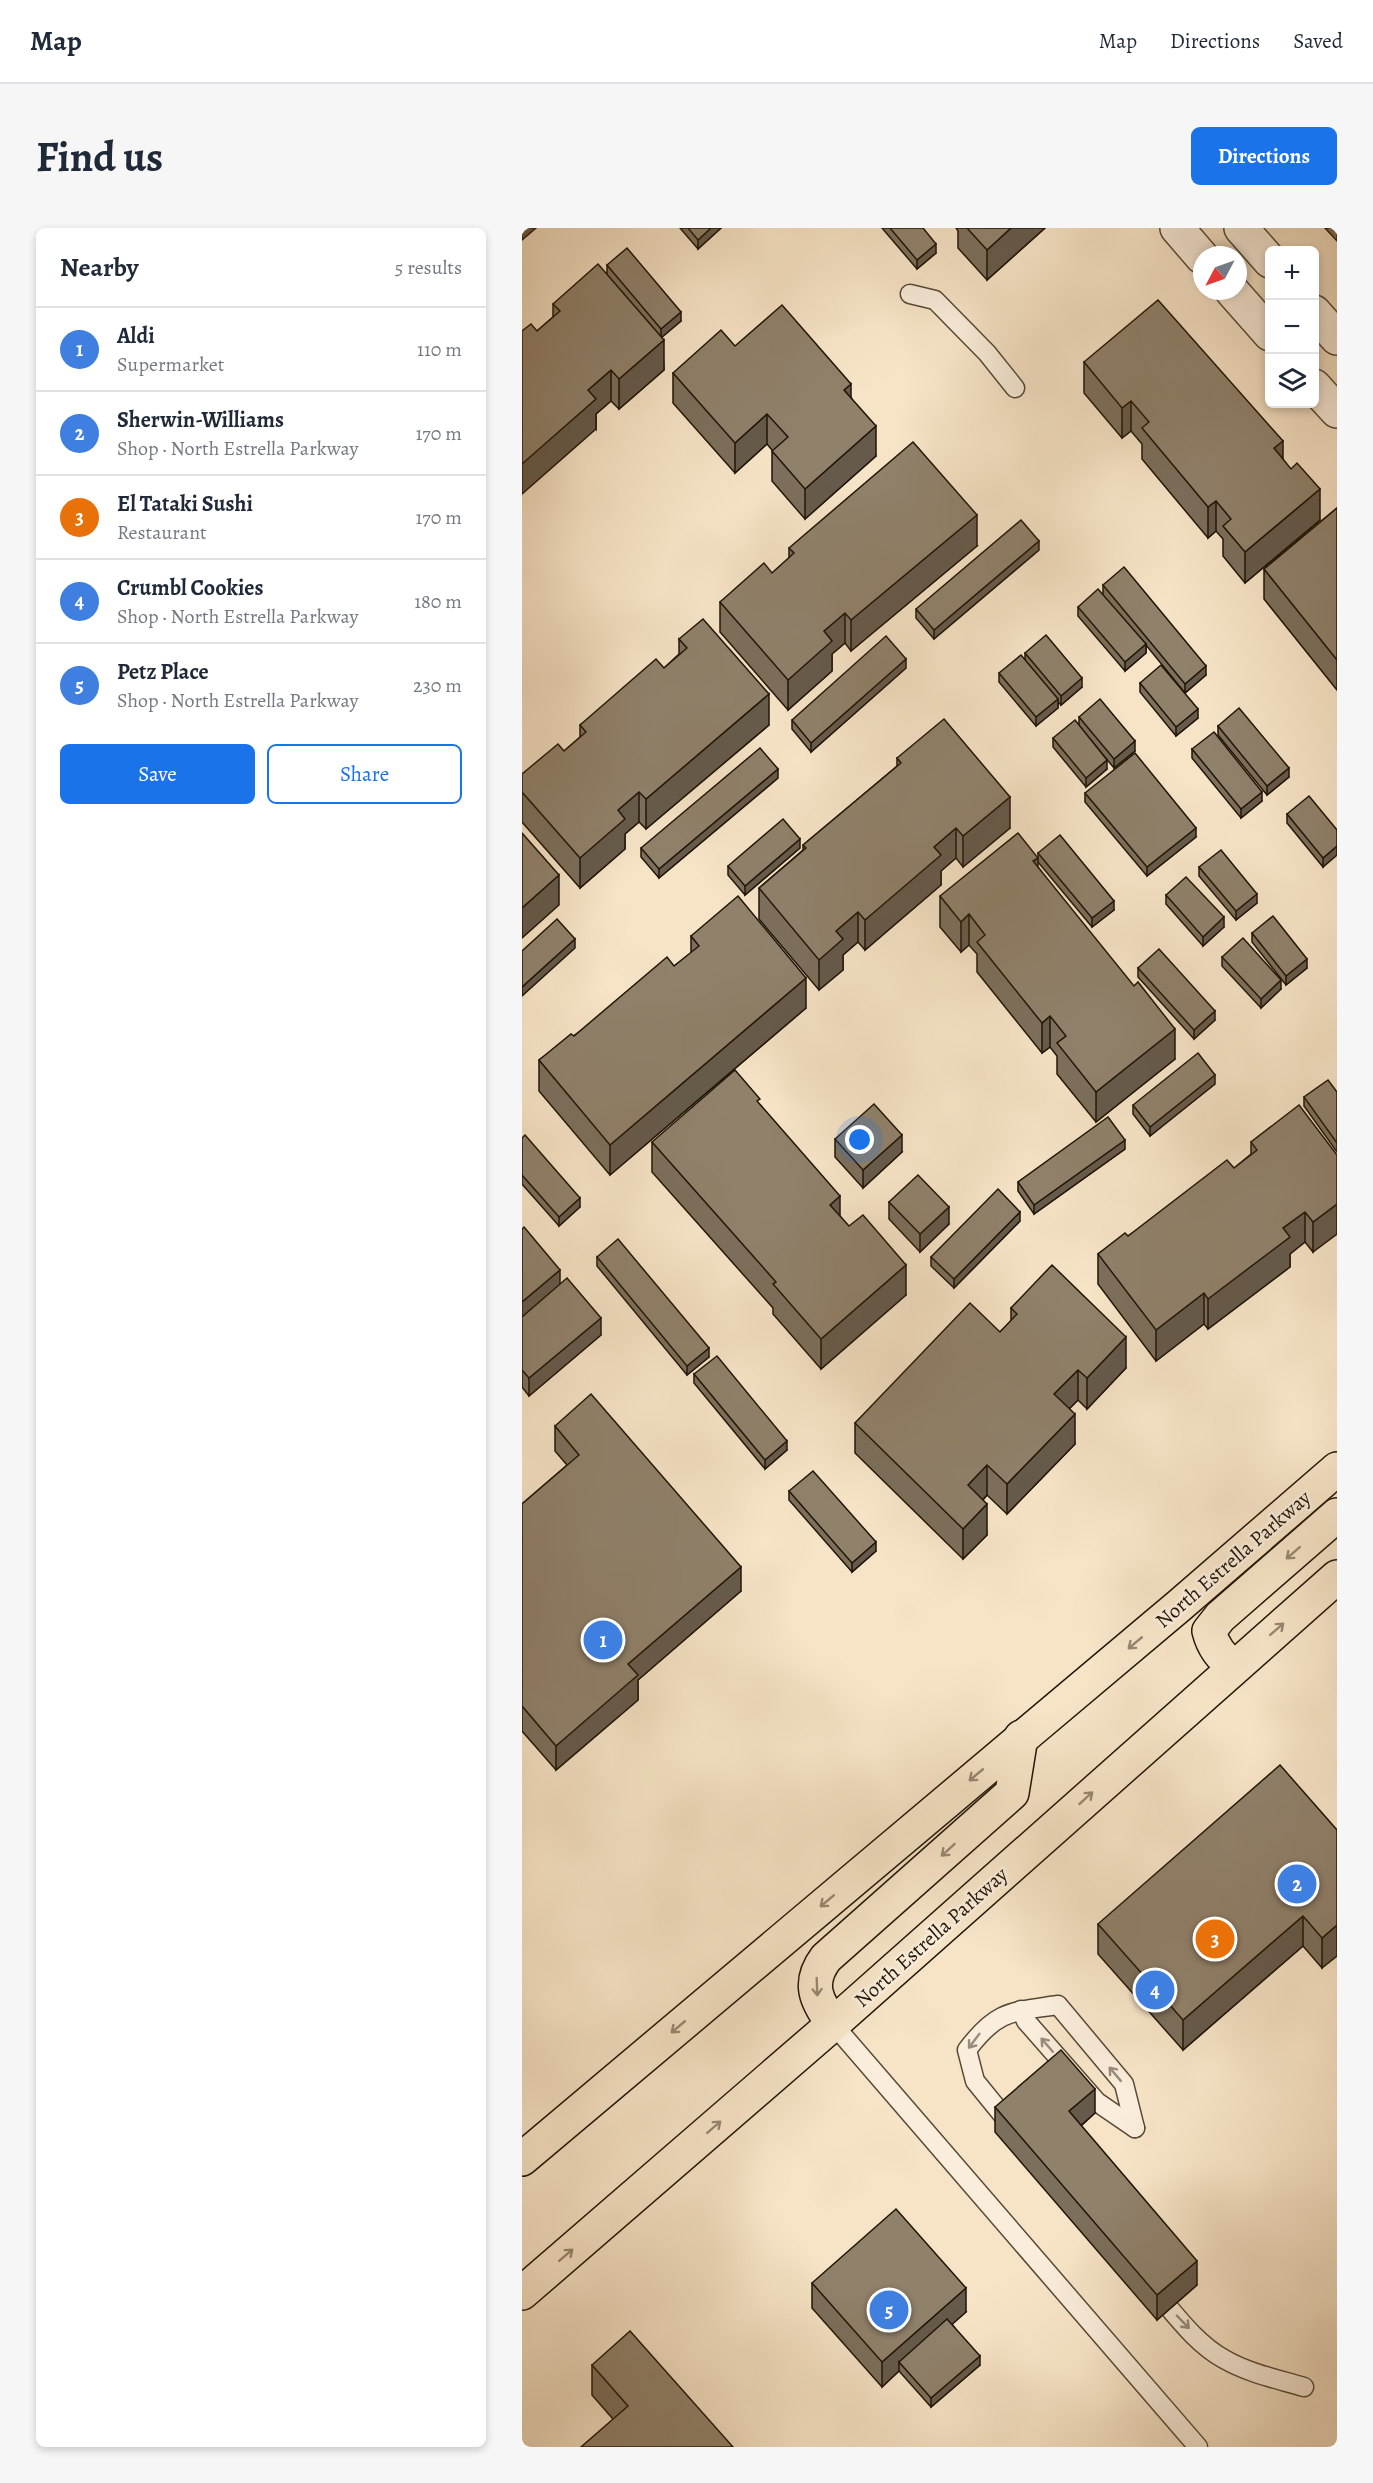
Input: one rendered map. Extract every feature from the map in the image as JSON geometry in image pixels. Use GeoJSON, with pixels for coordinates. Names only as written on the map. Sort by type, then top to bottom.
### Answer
{"type":"FeatureCollection","features":[{"type":"Feature","properties":{"kind":"main road","name":"North Estrella Parkway"},"geometry":{"type":"LineString","coordinates":[[522,2159],[1180,1605],[1337,1469]]}},
{"type":"Feature","properties":{"kind":"main road"},"geometry":{"type":"LineString","coordinates":[[1233,1667],[1220,1655],[1212,1642],[1209,1630],[1220,1617],[1337,1515]]}},
{"type":"Feature","properties":{"kind":"main road","name":"North Estrella Parkway"},"geometry":{"type":"LineString","coordinates":[[522,2293],[833,2024],[1337,1577]]}},
{"type":"Feature","properties":{"kind":"main road"},"geometry":{"type":"LineString","coordinates":[[833,2024],[818,2003],[815,1984],[817,1969],[826,1958],[1012,1793],[1021,1737]]}},
{"type":"Feature","properties":{"kind":"street"},"geometry":{"type":"LineString","coordinates":[[1178,228],[1193,246]]}},
{"type":"Feature","properties":{"kind":"street"},"geometry":{"type":"LineString","coordinates":[[1241,228],[1265,256]]}},
{"type":"Feature","properties":{"kind":"street"},"geometry":{"type":"LineString","coordinates":[[1240,300],[1265,329]]}},
{"type":"Feature","properties":{"kind":"street"},"geometry":{"type":"LineString","coordinates":[[1319,318],[1337,338]]}},
{"type":"Feature","properties":{"kind":"street"},"geometry":{"type":"LineString","coordinates":[[1319,391],[1337,411]]}},
{"type":"Feature","properties":{"kind":"lane"},"geometry":{"type":"LineString","coordinates":[[910,294],[935,300],[987,353],[1015,388]]}},
{"type":"Feature","properties":{"kind":"lane"},"geometry":{"type":"LineString","coordinates":[[1021,2010],[1026,2021],[1097,2102],[1135,2128],[1124,2084],[1058,2005],[1021,2010],[998,2016],[967,2050],[975,2081],[1023,2139]]}},
{"type":"Feature","properties":{"kind":"lane"},"geometry":{"type":"LineString","coordinates":[[833,2024],[1198,2447]]}},
{"type":"Feature","properties":{"kind":"lane"},"geometry":{"type":"LineString","coordinates":[[1139,2273],[1208,2348],[1223,2359],[1243,2368],[1304,2387]]}},
{"type":"Feature","properties":{"kind":"building"},"geometry":{"type":"Polygon","coordinates":[[[688,228],[711,228],[698,240],[688,228]]]}},
{"type":"Feature","properties":{"kind":"building"},"geometry":{"type":"Polygon","coordinates":[[[890,228],[923,228],[936,244],[917,260],[890,228]]]}},
{"type":"Feature","properties":{"kind":"building"},"geometry":{"type":"Polygon","coordinates":[[[967,228],[1011,228],[987,250],[967,228]]]}},
{"type":"Feature","properties":{"kind":"building"},"geometry":{"type":"Polygon","coordinates":[[[627,248],[681,312],[661,329],[607,265],[627,248]]]}},
{"type":"Feature","properties":{"kind":"building"},"geometry":{"type":"Polygon","coordinates":[[[598,264],[664,340],[619,379],[611,370],[588,390],[596,399],[522,464],[522,331],[531,324],[537,331],[560,311],[553,304],[598,264]]]}},
{"type":"Feature","properties":{"kind":"building"},"geometry":{"type":"Polygon","coordinates":[[[1158,300],[1283,441],[1274,448],[1291,469],[1297,463],[1320,489],[1245,552],[1223,526],[1231,519],[1216,501],[1208,507],[1142,428],[1149,422],[1131,401],[1122,408],[1084,362],[1158,300]]]}},
{"type":"Feature","properties":{"kind":"building"},"geometry":{"type":"Polygon","coordinates":[[[782,305],[851,384],[844,390],[876,426],[805,489],[772,451],[788,437],[767,414],[735,443],[673,373],[721,330],[735,346],[782,305]]]}},
{"type":"Feature","properties":{"kind":"building"},"geometry":{"type":"Polygon","coordinates":[[[913,442],[977,515],[851,620],[845,613],[824,631],[832,641],[788,680],[720,602],[764,563],[772,573],[794,553],[789,548],[913,442]]]}},
{"type":"Feature","properties":{"kind":"building"},"geometry":{"type":"Polygon","coordinates":[[[1337,508],[1337,660],[1264,569],[1337,508]]]}},
{"type":"Feature","properties":{"kind":"building"},"geometry":{"type":"Polygon","coordinates":[[[1021,520],[1039,541],[934,630],[916,609],[1021,520]]]}},
{"type":"Feature","properties":{"kind":"building"},"geometry":{"type":"Polygon","coordinates":[[[1124,567],[1206,666],[1185,684],[1103,585],[1124,567]]]}},
{"type":"Feature","properties":{"kind":"building"},"geometry":{"type":"Polygon","coordinates":[[[1098,589],[1146,644],[1125,662],[1078,607],[1098,589]]]}},
{"type":"Feature","properties":{"kind":"building"},"geometry":{"type":"Polygon","coordinates":[[[703,619],[769,694],[646,799],[639,792],[618,810],[625,819],[580,858],[522,792],[522,774],[558,744],[564,751],[586,732],[580,725],[656,659],[664,668],[687,648],[679,639],[703,619]]]}},
{"type":"Feature","properties":{"kind":"building"},"geometry":{"type":"Polygon","coordinates":[[[1046,635],[1082,678],[1061,696],[1025,653],[1046,635]]]}},
{"type":"Feature","properties":{"kind":"building"},"geometry":{"type":"Polygon","coordinates":[[[886,636],[906,659],[811,743],[792,720],[886,636]]]}},
{"type":"Feature","properties":{"kind":"building"},"geometry":{"type":"Polygon","coordinates":[[[1021,655],[1058,699],[1036,717],[999,673],[1021,655]]]}},
{"type":"Feature","properties":{"kind":"building"},"geometry":{"type":"Polygon","coordinates":[[[1161,665],[1198,709],[1176,727],[1140,683],[1161,665]]]}},
{"type":"Feature","properties":{"kind":"building"},"geometry":{"type":"Polygon","coordinates":[[[1100,699],[1135,741],[1114,759],[1079,717],[1100,699]]]}},
{"type":"Feature","properties":{"kind":"building"},"geometry":{"type":"Polygon","coordinates":[[[1239,708],[1289,768],[1267,786],[1218,726],[1239,708]]]}},
{"type":"Feature","properties":{"kind":"building"},"geometry":{"type":"Polygon","coordinates":[[[944,719],[1010,797],[963,836],[956,828],[934,847],[941,855],[865,920],[858,912],[836,931],[843,939],[819,960],[759,888],[806,848],[803,845],[901,763],[897,758],[944,719]]]}},
{"type":"Feature","properties":{"kind":"building"},"geometry":{"type":"Polygon","coordinates":[[[1075,720],[1107,760],[1086,778],[1053,738],[1075,720]]]}},
{"type":"Feature","properties":{"kind":"building"},"geometry":{"type":"Polygon","coordinates":[[[1214,732],[1262,792],[1241,809],[1192,749],[1214,732]]]}},
{"type":"Feature","properties":{"kind":"building"},"geometry":{"type":"Polygon","coordinates":[[[760,748],[778,769],[659,869],[641,848],[760,748]]]}},
{"type":"Feature","properties":{"kind":"building"},"geometry":{"type":"Polygon","coordinates":[[[1135,753],[1196,828],[1147,867],[1085,793],[1135,753]]]}},
{"type":"Feature","properties":{"kind":"building"},"geometry":{"type":"Polygon","coordinates":[[[1309,796],[1337,830],[1337,846],[1323,858],[1287,814],[1309,796]]]}},
{"type":"Feature","properties":{"kind":"building"},"geometry":{"type":"Polygon","coordinates":[[[783,819],[800,839],[745,886],[728,866],[783,819]]]}},
{"type":"Feature","properties":{"kind":"building"},"geometry":{"type":"Polygon","coordinates":[[[522,833],[559,875],[522,908],[522,833]]]}},
{"type":"Feature","properties":{"kind":"building"},"geometry":{"type":"Polygon","coordinates":[[[1018,833],[1038,858],[1033,861],[1134,986],[1138,982],[1175,1029],[1096,1092],[1057,1043],[1066,1036],[1050,1016],[1042,1023],[977,942],[985,935],[969,914],[961,922],[940,896],[1018,833]]]}},
{"type":"Feature","properties":{"kind":"building"},"geometry":{"type":"Polygon","coordinates":[[[1060,835],[1114,901],[1092,918],[1038,853],[1060,835]]]}},
{"type":"Feature","properties":{"kind":"building"},"geometry":{"type":"Polygon","coordinates":[[[1221,850],[1257,894],[1236,911],[1199,867],[1221,850]]]}},
{"type":"Feature","properties":{"kind":"building"},"geometry":{"type":"Polygon","coordinates":[[[1186,877],[1224,917],[1203,937],[1166,895],[1186,877]]]}},
{"type":"Feature","properties":{"kind":"building"},"geometry":{"type":"Polygon","coordinates":[[[738,896],[806,978],[610,1145],[539,1060],[571,1034],[574,1036],[667,957],[674,966],[699,946],[691,936],[738,896]]]}},
{"type":"Feature","properties":{"kind":"building"},"geometry":{"type":"Polygon","coordinates":[[[1273,916],[1307,959],[1286,976],[1252,933],[1273,916]]]}},
{"type":"Feature","properties":{"kind":"building"},"geometry":{"type":"Polygon","coordinates":[[[557,919],[575,939],[522,987],[522,951],[557,919]]]}},
{"type":"Feature","properties":{"kind":"building"},"geometry":{"type":"Polygon","coordinates":[[[1243,938],[1281,980],[1261,999],[1222,957],[1243,938]]]}},
{"type":"Feature","properties":{"kind":"building"},"geometry":{"type":"Polygon","coordinates":[[[1159,949],[1215,1011],[1194,1030],[1138,968],[1159,949]]]}},
{"type":"Feature","properties":{"kind":"building"},"geometry":{"type":"Polygon","coordinates":[[[1198,1053],[1215,1075],[1150,1127],[1133,1105],[1198,1053]]]}},
{"type":"Feature","properties":{"kind":"building"},"geometry":{"type":"Polygon","coordinates":[[[735,1070],[760,1099],[757,1101],[840,1196],[830,1205],[849,1226],[863,1215],[906,1265],[821,1339],[773,1284],[776,1282],[652,1142],[735,1070]]]}},
{"type":"Feature","properties":{"kind":"building"},"geometry":{"type":"Polygon","coordinates":[[[1328,1080],[1337,1092],[1337,1143],[1304,1097],[1328,1080]]]}},
{"type":"Feature","properties":{"kind":"building"},"geometry":{"type":"Polygon","coordinates":[[[874,1104],[902,1135],[863,1170],[835,1139],[874,1104]]]}},
{"type":"Feature","properties":{"kind":"building"},"geometry":{"type":"Polygon","coordinates":[[[1299,1105],[1337,1155],[1337,1204],[1313,1222],[1305,1212],[1283,1228],[1290,1237],[1208,1299],[1204,1293],[1156,1330],[1098,1254],[1125,1233],[1128,1236],[1227,1160],[1234,1168],[1257,1150],[1251,1142],[1299,1105]]]}},
{"type":"Feature","properties":{"kind":"building"},"geometry":{"type":"Polygon","coordinates":[[[1108,1117],[1125,1140],[1034,1205],[1018,1182],[1108,1117]]]}},
{"type":"Feature","properties":{"kind":"building"},"geometry":{"type":"Polygon","coordinates":[[[525,1135],[580,1198],[559,1217],[522,1175],[522,1138],[525,1135]]]}},
{"type":"Feature","properties":{"kind":"building"},"geometry":{"type":"Polygon","coordinates":[[[918,1175],[949,1207],[920,1234],[889,1202],[918,1175]]]}},
{"type":"Feature","properties":{"kind":"building"},"geometry":{"type":"Polygon","coordinates":[[[998,1189],[1020,1212],[954,1279],[931,1257],[998,1189]]]}},
{"type":"Feature","properties":{"kind":"building"},"geometry":{"type":"Polygon","coordinates":[[[524,1227],[560,1270],[522,1302],[522,1229],[524,1227]]]}},
{"type":"Feature","properties":{"kind":"building"},"geometry":{"type":"Polygon","coordinates":[[[618,1239],[709,1348],[687,1366],[597,1257],[618,1239]]]}},
{"type":"Feature","properties":{"kind":"building"},"geometry":{"type":"Polygon","coordinates":[[[1052,1265],[1126,1337],[1087,1378],[1078,1370],[1054,1394],[1075,1414],[1007,1484],[987,1465],[968,1485],[987,1504],[963,1529],[855,1423],[970,1303],[1000,1332],[1017,1314],[1011,1308],[1052,1265]]]}},
{"type":"Feature","properties":{"kind":"building"},"geometry":{"type":"Polygon","coordinates":[[[567,1278],[601,1318],[529,1378],[522,1370],[522,1317],[567,1278]]]}},
{"type":"Feature","properties":{"kind":"building"},"geometry":{"type":"Polygon","coordinates":[[[717,1356],[787,1441],[765,1460],[694,1374],[717,1356]]]}},
{"type":"Feature","properties":{"kind":"building"},"geometry":{"type":"Polygon","coordinates":[[[591,1394],[741,1567],[628,1664],[638,1675],[556,1746],[522,1706],[522,1504],[579,1455],[555,1426],[591,1394]]]}},
{"type":"Feature","properties":{"kind":"building"},"geometry":{"type":"Polygon","coordinates":[[[813,1471],[876,1542],[852,1563],[789,1491],[813,1471]]]}},
{"type":"Feature","properties":{"kind":"building"},"geometry":{"type":"Polygon","coordinates":[[[1280,1765],[1337,1830],[1337,1925],[1322,1938],[1303,1916],[1183,2020],[1098,1924],[1280,1765]]]}},
{"type":"Feature","properties":{"kind":"building"},"geometry":{"type":"Polygon","coordinates":[[[1061,2050],[1095,2089],[1069,2111],[1197,2261],[1157,2295],[995,2107],[1061,2050]]]}},
{"type":"Feature","properties":{"kind":"building"},"geometry":{"type":"Polygon","coordinates":[[[896,2209],[966,2288],[882,2362],[812,2283],[896,2209]]]}},
{"type":"Feature","properties":{"kind":"building"},"geometry":{"type":"Polygon","coordinates":[[[947,2319],[980,2356],[931,2398],[899,2362],[947,2319]]]}},
{"type":"Feature","properties":{"kind":"building"},"geometry":{"type":"Polygon","coordinates":[[[630,2331],[733,2447],[581,2447],[628,2406],[592,2365],[630,2331]]]}},
{"type":"Feature","properties":{"kind":"place","name":"Aldi"},"geometry":{"type":"Point","coordinates":[603,1640]}},
{"type":"Feature","properties":{"kind":"place","name":"Sherwin-Williams"},"geometry":{"type":"Point","coordinates":[1297,1884]}},
{"type":"Feature","properties":{"kind":"place","name":"El Tataki Sushi"},"geometry":{"type":"Point","coordinates":[1215,1939]}},
{"type":"Feature","properties":{"kind":"place","name":"Crumbl Cookies"},"geometry":{"type":"Point","coordinates":[1155,1990]}},
{"type":"Feature","properties":{"kind":"place","name":"Petz Place"},"geometry":{"type":"Point","coordinates":[889,2310]}}]}
